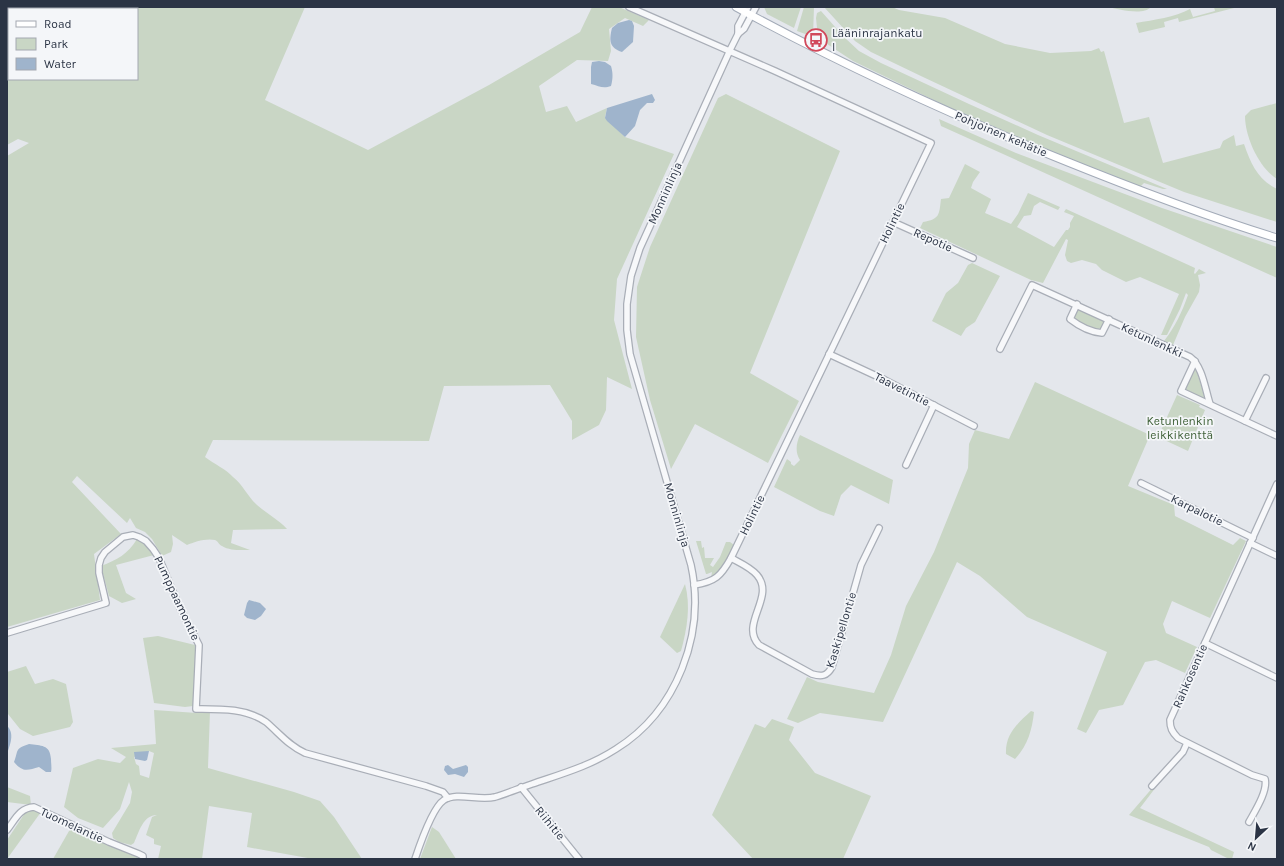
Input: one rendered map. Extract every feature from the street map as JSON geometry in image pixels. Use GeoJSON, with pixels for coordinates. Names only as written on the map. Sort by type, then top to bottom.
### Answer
{"type":"FeatureCollection","features":[{"type":"Feature","properties":{"kind":"main road","name":"Pohjoinen kehätie"},"geometry":{"type":"LineString","coordinates":[[736,7],[746,9],[752,16],[872,76],[1014,140],[1137,190],[1200,213],[1277,238]]}},
{"type":"Feature","properties":{"kind":"street","name":"Holintie"},"geometry":{"type":"LineString","coordinates":[[628,7],[775,71],[931,143],[731,558],[723,571],[715,579],[706,583],[694,585]]}},
{"type":"Feature","properties":{"kind":"street","name":"Monninlinja"},"geometry":{"type":"LineString","coordinates":[[448,798],[455,796],[486,798],[495,797],[600,758],[626,743],[655,716],[679,677],[685,661],[693,628],[695,606],[694,585],[691,564],[630,354],[627,330],[627,304],[631,276],[640,248],[729,52],[738,34],[744,29],[756,7]]}},
{"type":"Feature","properties":{"kind":"street","name":"Monninlinja"},"geometry":{"type":"LineString","coordinates":[[738,34],[738,26],[746,9]]}},
{"type":"Feature","properties":{"kind":"street","name":"Repotie"},"geometry":{"type":"LineString","coordinates":[[893,222],[973,258]]}},
{"type":"Feature","properties":{"kind":"street","name":"Ketunlenkki"},"geometry":{"type":"LineString","coordinates":[[1000,349],[1032,285],[1077,304],[1190,357],[1195,361],[1198,367],[1210,404]]}},
{"type":"Feature","properties":{"kind":"street","name":"Ketunlenkki"},"geometry":{"type":"LineString","coordinates":[[1077,304],[1070,319],[1075,323],[1102,333],[1109,319]]}},
{"type":"Feature","properties":{"kind":"street","name":"Taavetintie"},"geometry":{"type":"LineString","coordinates":[[829,354],[885,380],[974,426]]}},
{"type":"Feature","properties":{"kind":"street","name":"Ketunlenkki"},"geometry":{"type":"LineString","coordinates":[[1195,361],[1181,391],[1277,436]]}},
{"type":"Feature","properties":{"kind":"street"},"geometry":{"type":"LineString","coordinates":[[1245,421],[1266,378]]}},
{"type":"Feature","properties":{"kind":"street"},"geometry":{"type":"LineString","coordinates":[[906,465],[934,405]]}},
{"type":"Feature","properties":{"kind":"street","name":"Karpalotie"},"geometry":{"type":"LineString","coordinates":[[1141,483],[1251,540],[1277,556]]}},
{"type":"Feature","properties":{"kind":"street","name":"Rahkosentie"},"geometry":{"type":"LineString","coordinates":[[1250,822],[1264,791],[1266,785],[1265,780],[1187,743],[1173,733],[1170,726],[1170,720],[1277,484]]}},
{"type":"Feature","properties":{"kind":"street","name":"Kaskipellontie"},"geometry":{"type":"LineString","coordinates":[[731,558],[753,571],[762,582],[763,595],[753,627],[753,634],[759,645],[805,671],[819,676],[825,675],[832,667],[861,565],[879,528]]}},
{"type":"Feature","properties":{"kind":"street","name":"Pumppaamontie"},"geometry":{"type":"LineString","coordinates":[[7,633],[106,603],[99,573],[101,558],[105,552],[123,537],[133,535],[146,541],[153,549],[199,645],[196,709],[228,710],[250,714],[266,723],[291,745],[305,753],[426,786],[443,792],[448,798]]}},
{"type":"Feature","properties":{"kind":"street"},"geometry":{"type":"LineString","coordinates":[[1205,643],[1277,678]]}},
{"type":"Feature","properties":{"kind":"street"},"geometry":{"type":"LineString","coordinates":[[1152,786],[1183,752],[1187,743]]}},
{"type":"Feature","properties":{"kind":"street","name":"Riihitie"},"geometry":{"type":"LineString","coordinates":[[521,787],[579,859]]}},
{"type":"Feature","properties":{"kind":"street"},"geometry":{"type":"LineString","coordinates":[[415,859],[436,809],[448,798]]}},
{"type":"Feature","properties":{"kind":"street","name":"Tuomelantie"},"geometry":{"type":"LineString","coordinates":[[7,830],[22,810],[28,807],[34,807],[109,842],[139,854],[143,856],[142,859]]}},
{"type":"Feature","properties":{"kind":"green space"},"geometry":{"type":"Polygon","coordinates":[[[7,7],[305,7],[265,100],[368,150],[489,85],[580,32],[592,7],[619,7],[649,20],[643,26],[625,18],[609,29],[611,51],[608,61],[577,60],[539,86],[546,112],[567,106],[576,122],[607,108],[605,117],[625,137],[674,154],[617,279],[614,320],[632,389],[607,377],[606,410],[599,425],[572,440],[572,421],[550,385],[444,386],[429,441],[213,440],[205,457],[230,474],[257,505],[287,529],[233,530],[231,543],[250,550],[228,549],[212,540],[200,541],[187,545],[172,535],[173,544],[171,552],[162,556],[152,539],[145,532],[136,528],[130,518],[127,523],[77,476],[72,482],[121,534],[94,554],[100,600],[7,627],[7,156],[29,143],[18,139],[7,145],[7,7]]]}},
{"type":"Feature","properties":{"kind":"green space"},"geometry":{"type":"Polygon","coordinates":[[[764,7],[801,7],[794,28],[767,14],[764,7]]]}},
{"type":"Feature","properties":{"kind":"green space"},"geometry":{"type":"Polygon","coordinates":[[[804,7],[814,7],[813,36],[797,31],[804,7]]]}},
{"type":"Feature","properties":{"kind":"green space"},"geometry":{"type":"Polygon","coordinates":[[[824,7],[892,7],[899,10],[945,18],[1005,44],[1050,53],[1091,51],[1099,48],[1101,52],[1104,51],[1124,123],[1149,117],[1163,163],[1220,148],[1223,141],[1234,135],[1236,146],[1244,144],[1256,171],[1265,181],[1277,189],[1277,222],[1184,192],[1047,135],[923,77],[871,52],[855,41],[824,7]]]}},
{"type":"Feature","properties":{"kind":"green space"},"geometry":{"type":"Polygon","coordinates":[[[1108,7],[1151,7],[1147,10],[1137,11],[1108,7]]]}},
{"type":"Feature","properties":{"kind":"green space"},"geometry":{"type":"Polygon","coordinates":[[[1214,7],[1238,7],[1179,22],[1178,18],[1164,22],[1165,27],[1139,33],[1136,23],[1171,16],[1190,9],[1193,17],[1215,11],[1214,7]]]}},
{"type":"Feature","properties":{"kind":"green space"},"geometry":{"type":"Polygon","coordinates":[[[821,11],[844,37],[859,51],[881,63],[1038,135],[1167,189],[1144,183],[1140,187],[1074,161],[948,107],[853,61],[818,38],[816,18],[817,13],[821,11]]]}},
{"type":"Feature","properties":{"kind":"green space"},"geometry":{"type":"Polygon","coordinates":[[[726,94],[840,151],[750,373],[799,401],[768,463],[695,424],[671,469],[650,400],[636,337],[637,287],[650,247],[718,98],[726,94]]]}},
{"type":"Feature","properties":{"kind":"green space"},"geometry":{"type":"Polygon","coordinates":[[[1277,103],[1277,179],[1264,167],[1254,151],[1247,133],[1245,116],[1251,110],[1277,103]]]}},
{"type":"Feature","properties":{"kind":"green space"},"geometry":{"type":"Polygon","coordinates":[[[939,119],[1016,153],[1162,208],[1277,247],[1277,278],[941,126],[939,119]]]}},
{"type":"Feature","properties":{"kind":"green space"},"geometry":{"type":"Polygon","coordinates":[[[965,164],[980,172],[971,188],[991,199],[985,213],[1011,224],[1018,214],[1028,193],[1060,207],[1058,210],[1040,202],[1034,206],[1031,215],[1024,216],[1017,227],[1054,247],[1066,230],[1070,227],[1070,223],[1074,216],[1064,212],[1066,209],[1195,268],[1195,274],[1199,269],[1206,273],[1198,275],[1200,285],[1199,292],[1185,317],[1173,345],[1164,341],[1181,313],[1188,295],[1186,293],[1167,335],[1161,335],[1179,294],[1140,277],[1126,282],[1102,270],[1096,264],[1082,260],[1071,263],[1067,261],[1065,255],[1068,240],[1066,239],[1043,283],[1031,280],[920,228],[923,222],[936,218],[939,213],[941,199],[949,198],[965,164]]]}},
{"type":"Feature","properties":{"kind":"green space"},"geometry":{"type":"Polygon","coordinates":[[[972,263],[1000,276],[975,322],[966,328],[961,336],[932,321],[946,293],[958,283],[968,265],[972,263]]]}},
{"type":"Feature","properties":{"kind":"green space"},"geometry":{"type":"Polygon","coordinates":[[[1079,309],[1103,319],[1104,323],[1101,328],[1096,330],[1076,320],[1074,315],[1079,309]]]}},
{"type":"Feature","properties":{"kind":"green space"},"geometry":{"type":"Polygon","coordinates":[[[1195,367],[1196,368],[1205,399],[1185,389],[1195,367]]]}},
{"type":"Feature","properties":{"kind":"green space"},"geometry":{"type":"Polygon","coordinates":[[[1035,382],[1150,435],[1128,486],[1174,505],[1175,516],[1233,545],[1240,538],[1246,541],[1210,618],[1172,601],[1163,624],[1166,633],[1197,647],[1185,673],[1156,660],[1145,662],[1123,705],[1099,710],[1086,733],[1077,729],[1107,652],[1027,617],[980,576],[957,562],[883,722],[820,713],[798,723],[787,719],[807,677],[818,682],[874,693],[891,655],[906,606],[934,552],[968,468],[969,444],[975,430],[1009,439],[1035,382]]]}},
{"type":"Feature","properties":{"kind":"green space","name":"Ketunlenkin leikkikenttä"},"geometry":{"type":"Polygon","coordinates":[[[1177,395],[1200,405],[1199,407],[1205,410],[1188,451],[1158,437],[1177,395]]]}},
{"type":"Feature","properties":{"kind":"green space"},"geometry":{"type":"Polygon","coordinates":[[[800,435],[893,480],[889,504],[851,485],[841,495],[834,516],[820,511],[774,487],[787,459],[794,466],[800,460],[797,454],[797,448],[800,435]]]}},
{"type":"Feature","properties":{"kind":"green space"},"geometry":{"type":"Polygon","coordinates":[[[137,539],[146,545],[154,555],[116,565],[126,593],[136,599],[122,603],[109,596],[101,566],[122,556],[130,549],[137,539]]]}},
{"type":"Feature","properties":{"kind":"green space"},"geometry":{"type":"Polygon","coordinates":[[[696,541],[701,541],[702,548],[704,547],[705,558],[714,558],[710,565],[713,567],[720,557],[726,542],[730,542],[734,545],[722,568],[711,578],[712,572],[706,574],[696,541]]]}},
{"type":"Feature","properties":{"kind":"green space"},"geometry":{"type":"Polygon","coordinates":[[[685,584],[688,601],[688,618],[681,651],[677,653],[660,637],[685,584]]]}},
{"type":"Feature","properties":{"kind":"green space"},"geometry":{"type":"Polygon","coordinates":[[[158,636],[195,645],[197,649],[193,706],[185,707],[154,703],[143,638],[158,636]]]}},
{"type":"Feature","properties":{"kind":"green space"},"geometry":{"type":"Polygon","coordinates":[[[26,666],[35,684],[53,679],[66,684],[73,722],[70,727],[33,736],[20,729],[8,714],[7,672],[26,666]]]}},
{"type":"Feature","properties":{"kind":"green space"},"geometry":{"type":"Polygon","coordinates":[[[154,710],[197,713],[210,711],[208,768],[294,792],[320,801],[334,817],[362,859],[313,859],[247,847],[252,813],[209,806],[202,859],[158,859],[161,846],[154,844],[154,839],[146,835],[152,817],[157,815],[148,818],[145,821],[134,843],[131,845],[119,842],[113,838],[112,833],[130,803],[132,792],[129,782],[120,809],[103,828],[78,818],[64,807],[73,768],[98,759],[120,763],[126,757],[111,748],[156,744],[154,710]],[[149,751],[134,757],[136,764],[139,766],[140,775],[149,778],[154,753],[149,751]]]}},
{"type":"Feature","properties":{"kind":"green space"},"geometry":{"type":"Polygon","coordinates":[[[1031,711],[1034,712],[1029,737],[1015,759],[1006,754],[1006,747],[1010,735],[1017,725],[1031,711]]]}},
{"type":"Feature","properties":{"kind":"green space"},"geometry":{"type":"Polygon","coordinates":[[[772,719],[794,727],[789,740],[815,773],[871,796],[843,859],[753,859],[712,815],[755,724],[765,728],[772,719]]]}},
{"type":"Feature","properties":{"kind":"green space"},"geometry":{"type":"Polygon","coordinates":[[[1154,786],[1156,787],[1140,808],[1234,852],[1232,859],[1211,850],[1209,847],[1129,815],[1154,786]]]}},
{"type":"Feature","properties":{"kind":"green space"},"geometry":{"type":"Polygon","coordinates":[[[7,787],[30,796],[31,805],[7,802],[7,787]]]}},
{"type":"Feature","properties":{"kind":"green space"},"geometry":{"type":"Polygon","coordinates":[[[27,810],[41,812],[7,859],[7,840],[27,810]]]}},
{"type":"Feature","properties":{"kind":"green space"},"geometry":{"type":"Polygon","coordinates":[[[432,827],[439,832],[456,859],[420,859],[432,827]]]}},
{"type":"Feature","properties":{"kind":"green space"},"geometry":{"type":"Polygon","coordinates":[[[73,829],[139,859],[53,859],[69,831],[73,829]]]}},
{"type":"Feature","properties":{"kind":"water"},"geometry":{"type":"Polygon","coordinates":[[[629,20],[632,21],[634,26],[633,42],[622,52],[612,46],[610,40],[611,32],[612,28],[618,23],[629,20]]]}},
{"type":"Feature","properties":{"kind":"water"},"geometry":{"type":"Polygon","coordinates":[[[592,62],[605,62],[611,66],[611,86],[603,87],[591,84],[592,62]]]}},
{"type":"Feature","properties":{"kind":"water"},"geometry":{"type":"Polygon","coordinates":[[[652,94],[655,100],[653,103],[647,103],[640,110],[635,126],[625,137],[605,118],[607,108],[652,94]]]}},
{"type":"Feature","properties":{"kind":"water"},"geometry":{"type":"Polygon","coordinates":[[[249,600],[260,603],[266,609],[261,616],[255,620],[247,618],[244,615],[249,600]]]}},
{"type":"Feature","properties":{"kind":"water"},"geometry":{"type":"Polygon","coordinates":[[[7,726],[11,732],[11,736],[7,754],[7,726]]]}},
{"type":"Feature","properties":{"kind":"water"},"geometry":{"type":"Polygon","coordinates":[[[29,744],[47,748],[51,759],[51,772],[46,772],[39,767],[26,770],[20,768],[14,762],[19,749],[29,744]]]}},
{"type":"Feature","properties":{"kind":"water"},"geometry":{"type":"Polygon","coordinates":[[[149,751],[147,760],[135,759],[134,752],[149,751]]]}},
{"type":"Feature","properties":{"kind":"water"},"geometry":{"type":"Polygon","coordinates":[[[448,765],[453,769],[466,765],[468,767],[468,772],[464,777],[455,774],[448,775],[444,770],[445,766],[448,765]]]}},
{"type":"Feature","properties":{"kind":"place","name":"Lääninrajankatu I"},"geometry":{"type":"Point","coordinates":[816,40]}}]}
